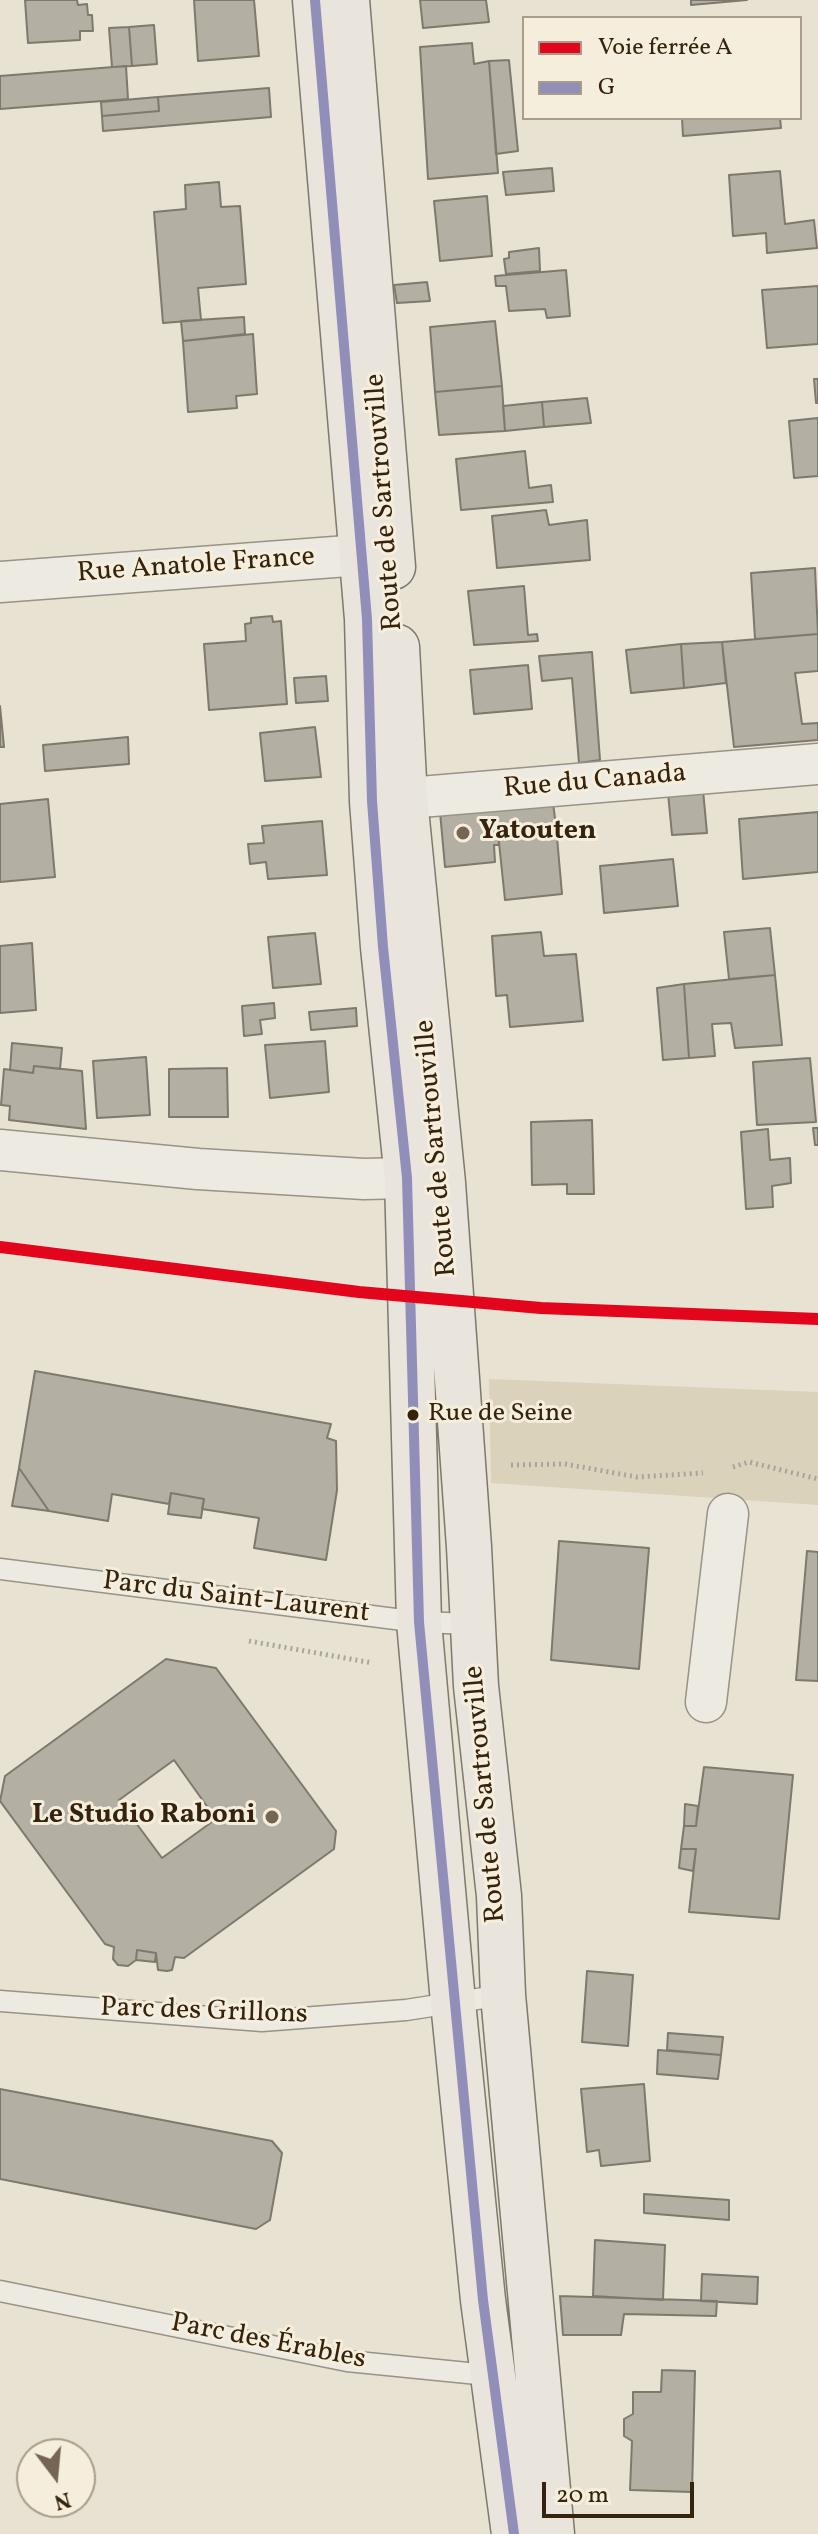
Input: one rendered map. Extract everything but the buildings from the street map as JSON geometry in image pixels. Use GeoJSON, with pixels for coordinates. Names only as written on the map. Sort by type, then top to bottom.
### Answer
{"type":"FeatureCollection","features":[{"type":"Feature","properties":{"kind":"main road","name":"Route de Sartrouville"},"geometry":{"type":"LineString","coordinates":[[315,0],[377,555]]}},
{"type":"Feature","properties":{"kind":"main road","name":"Route de Sartrouville"},"geometry":{"type":"LineString","coordinates":[[347,0],[377,555],[367,619],[388,800],[383,947],[425,1180],[463,1454],[476,1686],[499,1896],[503,1995],[552,2534]]}},
{"type":"Feature","properties":{"kind":"main road","name":"Route de Sartrouville"},"geometry":{"type":"LineString","coordinates":[[425,1180],[419,1622],[483,2300],[514,2534]]}},
{"type":"Feature","properties":{"kind":"street","name":"Rue Anatole France"},"geometry":{"type":"LineString","coordinates":[[0,582],[377,555]]}},
{"type":"Feature","properties":{"kind":"street","name":"Rue du Canada"},"geometry":{"type":"LineString","coordinates":[[388,800],[818,764]]}},
{"type":"Feature","properties":{"kind":"street"},"geometry":{"type":"LineString","coordinates":[[0,1150],[198,1169],[425,1180]]}},
{"type":"Feature","properties":{"kind":"street"},"geometry":{"type":"LineString","coordinates":[[706,1702],[728,1514]]}},
{"type":"Feature","properties":{"kind":"lane","name":"Parc du Saint-Laurent"},"geometry":{"type":"LineString","coordinates":[[0,1569],[419,1622],[473,1624]]}},
{"type":"Feature","properties":{"kind":"lane","name":"Parc des Grillons"},"geometry":{"type":"LineString","coordinates":[[0,2001],[262,2021],[406,2010],[503,1995]]}},
{"type":"Feature","properties":{"kind":"lane","name":"Parc des Érables"},"geometry":{"type":"LineString","coordinates":[[0,2291],[347,2361],[495,2376],[538,2376]]}},
{"type":"Feature","properties":{"kind":"path"},"geometry":{"type":"LineString","coordinates":[[463,1454],[517,1466],[565,1464],[637,1477],[705,1473]]}},
{"type":"Feature","properties":{"kind":"path"},"geometry":{"type":"LineString","coordinates":[[720,1470],[749,1462],[818,1479]]}},
{"type":"Feature","properties":{"kind":"shaded area"},"geometry":{"type":"Polygon","coordinates":[[[489,1379],[818,1392],[818,1505],[491,1483],[489,1379]]]}},
{"type":"Feature","properties":{"kind":"rail line","name":"A"},"geometry":{"type":"LineString","coordinates":[[0,1247],[359,1292],[541,1308],[818,1319]]}},
{"type":"Feature","properties":{"kind":"transit line","name":"G"},"geometry":{"type":"LineString","coordinates":[[315,0],[367,619],[372,801],[383,947],[407,1178],[419,1622],[483,2300],[514,2534]]}},
{"type":"Feature","properties":{"kind":"place","name":"Yatouten"},"geometry":{"type":"Point","coordinates":[463,833]}},
{"type":"Feature","properties":{"kind":"place","name":"Rue de Seine"},"geometry":{"type":"Point","coordinates":[413,1415]}},
{"type":"Feature","properties":{"kind":"place","name":"Le Studio Raboni"},"geometry":{"type":"Point","coordinates":[272,1817]}}]}
